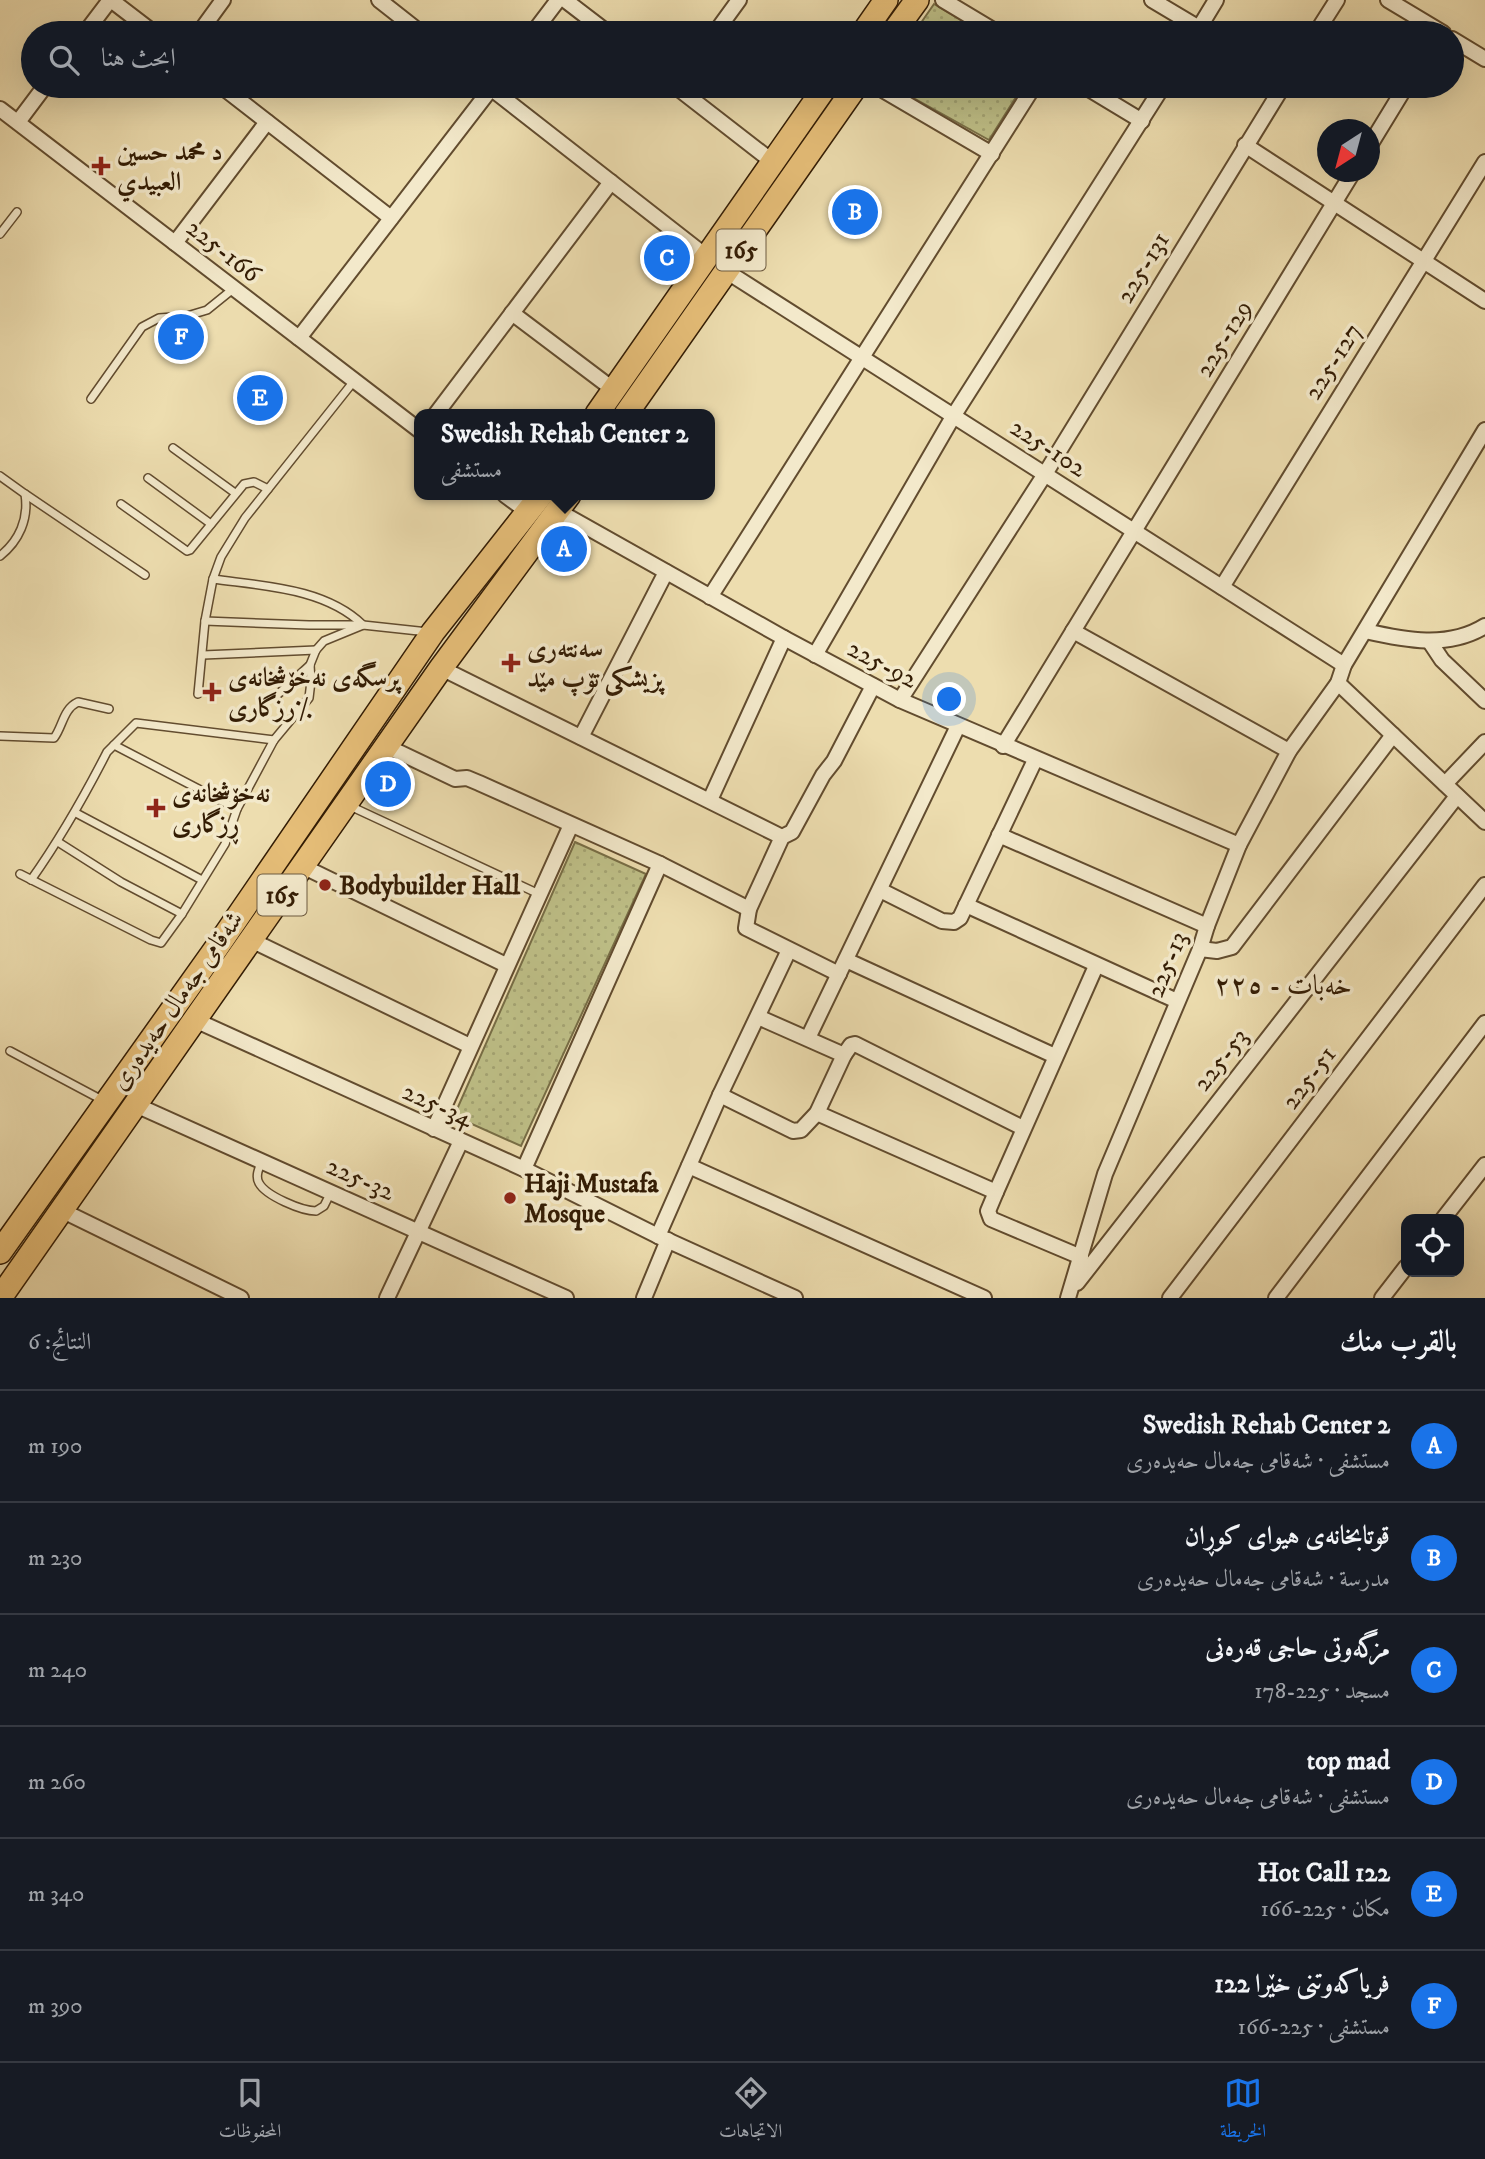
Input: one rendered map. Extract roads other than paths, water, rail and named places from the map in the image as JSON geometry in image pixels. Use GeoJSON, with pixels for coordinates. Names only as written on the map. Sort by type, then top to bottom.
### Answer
{"type":"FeatureCollection","features":[{"type":"Feature","properties":{"kind":"main road"},"geometry":{"type":"LineString","coordinates":[[871,21],[886,0]]}},
{"type":"Feature","properties":{"kind":"main road"},"geometry":{"type":"LineString","coordinates":[[901,21],[916,0]]}},
{"type":"Feature","properties":{"kind":"main road","name":"165"},"geometry":{"type":"LineString","coordinates":[[601,409],[818,98]]}},
{"type":"Feature","properties":{"kind":"main road","name":"165"},"geometry":{"type":"LineString","coordinates":[[629,409],[848,98]]}},
{"type":"Feature","properties":{"kind":"main road","name":"شەقامی جەمال حەیدەری"},"geometry":{"type":"LineString","coordinates":[[0,1252],[217,947],[433,632],[534,503]]}},
{"type":"Feature","properties":{"kind":"main road","name":"شەقامی جەمال حەیدەری"},"geometry":{"type":"LineString","coordinates":[[7,1296],[61,1210],[386,746],[563,503]]}},
{"type":"Feature","properties":{"kind":"main road"},"geometry":{"type":"LineString","coordinates":[[217,947],[244,950]]}},
{"type":"Feature","properties":{"kind":"street"},"geometry":{"type":"LineString","coordinates":[[94,21],[111,0],[138,21]]}},
{"type":"Feature","properties":{"kind":"street"},"geometry":{"type":"LineString","coordinates":[[208,21],[223,0]]}},
{"type":"Feature","properties":{"kind":"street"},"geometry":{"type":"LineString","coordinates":[[379,0],[406,21]]}},
{"type":"Feature","properties":{"kind":"street"},"geometry":{"type":"LineString","coordinates":[[542,21],[558,0]]}},
{"type":"Feature","properties":{"kind":"street"},"geometry":{"type":"LineString","coordinates":[[565,0],[592,21]]}},
{"type":"Feature","properties":{"kind":"street"},"geometry":{"type":"LineString","coordinates":[[724,21],[739,0]]}},
{"type":"Feature","properties":{"kind":"street"},"geometry":{"type":"LineString","coordinates":[[943,0],[978,21]]}},
{"type":"Feature","properties":{"kind":"street"},"geometry":{"type":"LineString","coordinates":[[1152,0],[1182,21]]}},
{"type":"Feature","properties":{"kind":"street"},"geometry":{"type":"LineString","coordinates":[[1203,21],[1216,0]]}},
{"type":"Feature","properties":{"kind":"street"},"geometry":{"type":"LineString","coordinates":[[1324,21],[1337,0]]}},
{"type":"Feature","properties":{"kind":"street"},"geometry":{"type":"LineString","coordinates":[[1388,0],[1422,21]]}},
{"type":"Feature","properties":{"kind":"street"},"geometry":{"type":"LineString","coordinates":[[1409,13],[1418,0]]}},
{"type":"Feature","properties":{"kind":"street"},"geometry":{"type":"LineString","coordinates":[[1464,46],[1485,59]]}},
{"type":"Feature","properties":{"kind":"street"},"geometry":{"type":"LineString","coordinates":[[18,122],[36,98]]}},
{"type":"Feature","properties":{"kind":"street"},"geometry":{"type":"LineString","coordinates":[[236,98],[391,218]]}},
{"type":"Feature","properties":{"kind":"street"},"geometry":{"type":"LineString","coordinates":[[299,338],[481,98]]}},
{"type":"Feature","properties":{"kind":"street"},"geometry":{"type":"LineString","coordinates":[[505,98],[707,257]]}},
{"type":"Feature","properties":{"kind":"street"},"geometry":{"type":"LineString","coordinates":[[692,98],[773,162]]}},
{"type":"Feature","properties":{"kind":"street"},"geometry":{"type":"LineString","coordinates":[[896,98],[992,154]]}},
{"type":"Feature","properties":{"kind":"street"},"geometry":{"type":"LineString","coordinates":[[710,597],[1027,98]]}},
{"type":"Feature","properties":{"kind":"street"},"geometry":{"type":"LineString","coordinates":[[1104,98],[1142,121]]}},
{"type":"Feature","properties":{"kind":"street"},"geometry":{"type":"LineString","coordinates":[[815,654],[954,415],[1156,98]]}},
{"type":"Feature","properties":{"kind":"street","name":"225-131"},"geometry":{"type":"LineString","coordinates":[[900,700],[1045,474],[1275,98]]}},
{"type":"Feature","properties":{"kind":"street"},"geometry":{"type":"LineString","coordinates":[[1380,129],[1399,98]]}},
{"type":"Feature","properties":{"kind":"street","name":"225-166"},"geometry":{"type":"LineString","coordinates":[[0,109],[414,426]]}},
{"type":"Feature","properties":{"kind":"street"},"geometry":{"type":"LineString","coordinates":[[176,243],[267,122]]}},
{"type":"Feature","properties":{"kind":"street"},"geometry":{"type":"LineString","coordinates":[[1245,145],[1485,301]]}},
{"type":"Feature","properties":{"kind":"street","name":"225-127"},"geometry":{"type":"LineString","coordinates":[[1222,587],[1485,162]]}},
{"type":"Feature","properties":{"kind":"street"},"geometry":{"type":"LineString","coordinates":[[440,409],[611,182]]}},
{"type":"Feature","properties":{"kind":"street","name":"225-129"},"geometry":{"type":"LineString","coordinates":[[1003,746],[1347,182]]}},
{"type":"Feature","properties":{"kind":"street","name":"225-102"},"geometry":{"type":"LineString","coordinates":[[726,271],[1345,665]]}},
{"type":"Feature","properties":{"kind":"street"},"geometry":{"type":"LineString","coordinates":[[512,313],[614,390]]}},
{"type":"Feature","properties":{"kind":"street","name":"225-13"},"geometry":{"type":"LineString","coordinates":[[1071,1292],[1105,1174],[1200,949],[1239,845],[1289,751],[1338,683],[1345,665],[1485,430]]}},
{"type":"Feature","properties":{"kind":"street","name":"225-92"},"geometry":{"type":"LineString","coordinates":[[563,503],[666,572],[900,700],[1239,845]]}},
{"type":"Feature","properties":{"kind":"street"},"geometry":{"type":"LineString","coordinates":[[581,737],[666,572]]}},
{"type":"Feature","properties":{"kind":"street"},"geometry":{"type":"LineString","coordinates":[[1365,631],[1430,642],[1471,635],[1485,626]]}},
{"type":"Feature","properties":{"kind":"street"},"geometry":{"type":"LineString","coordinates":[[1073,631],[1289,751]]}},
{"type":"Feature","properties":{"kind":"street"},"geometry":{"type":"LineString","coordinates":[[710,800],[784,638]]}},
{"type":"Feature","properties":{"kind":"street"},"geometry":{"type":"LineString","coordinates":[[1430,642],[1442,660],[1485,701]]}},
{"type":"Feature","properties":{"kind":"street"},"geometry":{"type":"LineString","coordinates":[[441,668],[782,837]]}},
{"type":"Feature","properties":{"kind":"street"},"geometry":{"type":"LineString","coordinates":[[1338,683],[1485,822]]}},
{"type":"Feature","properties":{"kind":"street"},"geometry":{"type":"LineString","coordinates":[[839,974],[746,928],[748,916],[782,837],[792,832],[823,775],[834,761],[873,686]]}},
{"type":"Feature","properties":{"kind":"street"},"geometry":{"type":"LineString","coordinates":[[808,1038],[958,726]]}},
{"type":"Feature","properties":{"kind":"street"},"geometry":{"type":"LineString","coordinates":[[1200,949],[1217,951],[1232,947],[1393,735]]}},
{"type":"Feature","properties":{"kind":"street"},"geometry":{"type":"LineString","coordinates":[[1445,784],[1485,742]]}},
{"type":"Feature","properties":{"kind":"street"},"geometry":{"type":"LineString","coordinates":[[386,746],[455,779],[467,778],[660,864],[748,916]]}},
{"type":"Feature","properties":{"kind":"street"},"geometry":{"type":"LineString","coordinates":[[880,890],[942,921],[954,922],[963,912],[1035,760]]}},
{"type":"Feature","properties":{"kind":"street","name":"225-53"},"geometry":{"type":"LineString","coordinates":[[1071,1292],[1457,796]]}},
{"type":"Feature","properties":{"kind":"street"},"geometry":{"type":"LineString","coordinates":[[434,1129],[570,825]]}},
{"type":"Feature","properties":{"kind":"street"},"geometry":{"type":"LineString","coordinates":[[999,835],[1207,926]]}},
{"type":"Feature","properties":{"kind":"street"},"geometry":{"type":"LineString","coordinates":[[524,1170],[660,864]]}},
{"type":"Feature","properties":{"kind":"street"},"geometry":{"type":"LineString","coordinates":[[302,866],[506,965]]}},
{"type":"Feature","properties":{"kind":"street","name":"225-51"},"geometry":{"type":"LineString","coordinates":[[1170,1298],[1485,885]]}},
{"type":"Feature","properties":{"kind":"street"},"geometry":{"type":"LineString","coordinates":[[963,912],[1177,1001]]}},
{"type":"Feature","properties":{"kind":"street"},"geometry":{"type":"LineString","coordinates":[[244,950],[470,1046]]}},
{"type":"Feature","properties":{"kind":"street"},"geometry":{"type":"LineString","coordinates":[[644,1298],[690,1166],[789,950]]}},
{"type":"Feature","properties":{"kind":"street"},"geometry":{"type":"LineString","coordinates":[[846,960],[1055,1056]]}},
{"type":"Feature","properties":{"kind":"street"},"geometry":{"type":"LineString","coordinates":[[1081,1257],[990,1219],[988,1211],[1096,966]]}},
{"type":"Feature","properties":{"kind":"street"},"geometry":{"type":"LineString","coordinates":[[758,1017],[844,1055]]}},
{"type":"Feature","properties":{"kind":"street","name":"225-34"},"geometry":{"type":"LineString","coordinates":[[195,1020],[524,1170],[766,1292],[795,1298]]}},
{"type":"Feature","properties":{"kind":"street"},"geometry":{"type":"LineString","coordinates":[[1276,1298],[1485,1023]]}},
{"type":"Feature","properties":{"kind":"street"},"geometry":{"type":"LineString","coordinates":[[720,1096],[793,1130],[801,1130],[817,1113],[844,1055],[854,1044],[1023,1128]]}},
{"type":"Feature","properties":{"kind":"street","name":"225-32"},"geometry":{"type":"LineString","coordinates":[[136,1105],[566,1298]]}},
{"type":"Feature","properties":{"kind":"street"},"geometry":{"type":"LineString","coordinates":[[817,1113],[996,1192]]}},
{"type":"Feature","properties":{"kind":"street"},"geometry":{"type":"LineString","coordinates":[[387,1298],[461,1141]]}},
{"type":"Feature","properties":{"kind":"street"},"geometry":{"type":"LineString","coordinates":[[1447,1214],[1485,1165]]}},
{"type":"Feature","properties":{"kind":"street"},"geometry":{"type":"LineString","coordinates":[[690,1166],[984,1298]]}},
{"type":"Feature","properties":{"kind":"street"},"geometry":{"type":"LineString","coordinates":[[61,1210],[241,1298]]}},
{"type":"Feature","properties":{"kind":"street"},"geometry":{"type":"LineString","coordinates":[[1382,1298],[1401,1273]]}},
{"type":"Feature","properties":{"kind":"lane"},"geometry":{"type":"LineString","coordinates":[[0,234],[18,212]]}},
{"type":"Feature","properties":{"kind":"lane"},"geometry":{"type":"LineString","coordinates":[[91,400],[142,327],[159,318],[187,316],[207,310],[234,288]]}},
{"type":"Feature","properties":{"kind":"lane"},"geometry":{"type":"LineString","coordinates":[[198,694],[205,621],[213,579],[232,537],[355,381]]}},
{"type":"Feature","properties":{"kind":"lane"},"geometry":{"type":"LineString","coordinates":[[173,448],[235,493]]}},
{"type":"Feature","properties":{"kind":"lane"},"geometry":{"type":"LineString","coordinates":[[0,476],[145,575]]}},
{"type":"Feature","properties":{"kind":"lane"},"geometry":{"type":"LineString","coordinates":[[148,478],[211,524]]}},
{"type":"Feature","properties":{"kind":"lane"},"geometry":{"type":"LineString","coordinates":[[121,504],[187,551],[235,493],[249,482],[268,489]]}},
{"type":"Feature","properties":{"kind":"lane"},"geometry":{"type":"LineString","coordinates":[[0,556],[10,549],[22,529],[27,506],[25,494]]}},
{"type":"Feature","properties":{"kind":"lane"},"geometry":{"type":"LineString","coordinates":[[213,579],[273,587],[307,596],[349,612],[363,625]]}},
{"type":"Feature","properties":{"kind":"lane"},"geometry":{"type":"LineString","coordinates":[[205,621],[363,625],[433,632]]}},
{"type":"Feature","properties":{"kind":"lane"},"geometry":{"type":"LineString","coordinates":[[275,697],[310,665],[316,650],[324,641],[363,625]]}},
{"type":"Feature","properties":{"kind":"lane"},"geometry":{"type":"LineString","coordinates":[[202,655],[316,650]]}},
{"type":"Feature","properties":{"kind":"lane"},"geometry":{"type":"LineString","coordinates":[[20,874],[161,943],[225,844],[237,809],[274,740],[309,698],[312,681],[310,665]]}},
{"type":"Feature","properties":{"kind":"lane"},"geometry":{"type":"LineString","coordinates":[[0,736],[54,738],[73,704],[78,702],[109,709]]}},
{"type":"Feature","properties":{"kind":"lane"},"geometry":{"type":"LineString","coordinates":[[31,880],[76,813],[107,752],[135,723],[274,740]]}},
{"type":"Feature","properties":{"kind":"lane"},"geometry":{"type":"LineString","coordinates":[[114,745],[237,809]]}},
{"type":"Feature","properties":{"kind":"lane"},"geometry":{"type":"LineString","coordinates":[[346,805],[539,894]]}},
{"type":"Feature","properties":{"kind":"lane"},"geometry":{"type":"LineString","coordinates":[[76,813],[202,880]]}},
{"type":"Feature","properties":{"kind":"lane"},"geometry":{"type":"LineString","coordinates":[[58,842],[121,882],[182,914]]}},
{"type":"Feature","properties":{"kind":"lane"},"geometry":{"type":"LineString","coordinates":[[10,1051],[107,1103]]}},
{"type":"Feature","properties":{"kind":"lane"},"geometry":{"type":"LineString","coordinates":[[262,1161],[257,1179],[260,1185],[296,1207],[316,1211],[324,1206],[331,1192]]}},
{"type":"Feature","properties":{"kind":"place","name":"د محمد حسين العبيدي"},"geometry":{"type":"Point","coordinates":[101,166]}},
{"type":"Feature","properties":{"kind":"place","name":"قوتابخانەی هیوای کوڕان"},"geometry":{"type":"Point","coordinates":[855,212]}},
{"type":"Feature","properties":{"kind":"place","name":"مزگەوتی حاجی قەرەنی"},"geometry":{"type":"Point","coordinates":[667,258]}},
{"type":"Feature","properties":{"kind":"place","name":"فریاکەوتنی خێرا 122"},"geometry":{"type":"Point","coordinates":[181,337]}},
{"type":"Feature","properties":{"kind":"place","name":"Hot Call 122"},"geometry":{"type":"Point","coordinates":[260,398]}},
{"type":"Feature","properties":{"kind":"place","name":"Swedish Rehab Center 2"},"geometry":{"type":"Point","coordinates":[564,549]}},
{"type":"Feature","properties":{"kind":"place","name":"سەنتەری پزیشکی تۆپ مێد"},"geometry":{"type":"Point","coordinates":[511,663]}},
{"type":"Feature","properties":{"kind":"place","name":"پرسگەی نەخۆشخانەی رزگاری٪"},"geometry":{"type":"Point","coordinates":[212,692]}},
{"type":"Feature","properties":{"kind":"place","name":"top mad"},"geometry":{"type":"Point","coordinates":[388,784]}},
{"type":"Feature","properties":{"kind":"place","name":"نەخۆشخانەی ڕزگاری"},"geometry":{"type":"Point","coordinates":[156,808]}},
{"type":"Feature","properties":{"kind":"place","name":"Bodybuilder Hall"},"geometry":{"type":"Point","coordinates":[325,885]}},
{"type":"Feature","properties":{"kind":"place","name":"Haji Mustafa Mosque"},"geometry":{"type":"Point","coordinates":[510,1198]}},
{"type":"Feature","properties":{"kind":"district","name":"خەبات - ٢٢٥"},"geometry":{"type":"Point","coordinates":[1283,984]}}]}
